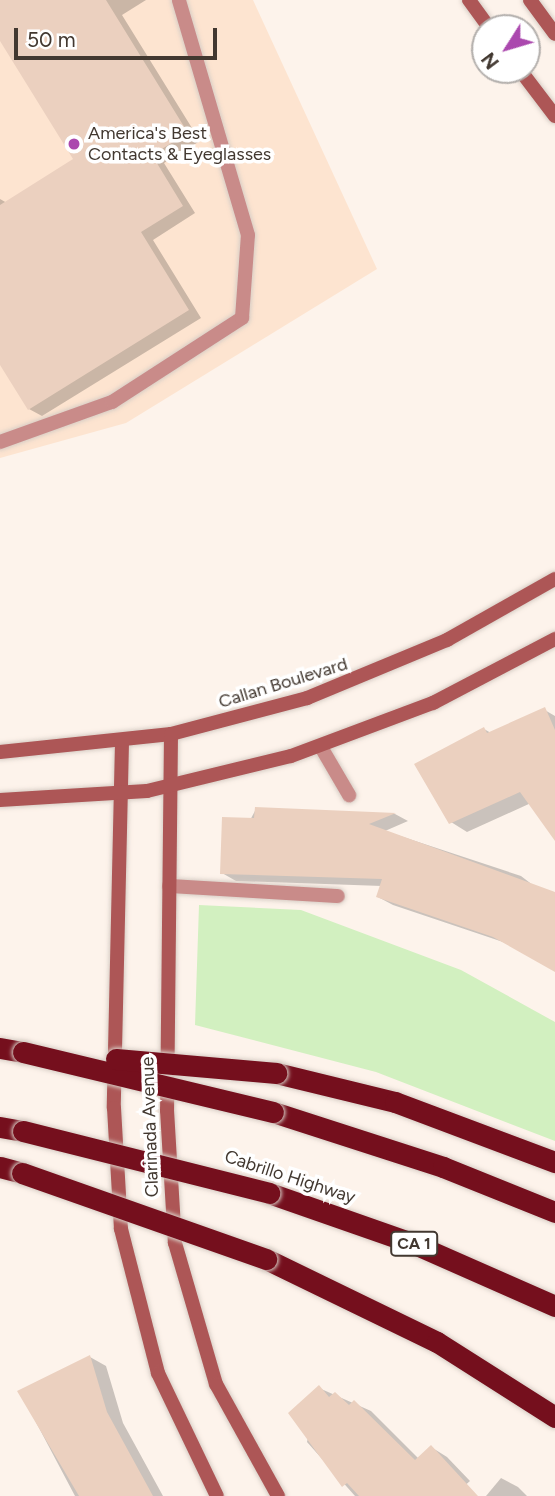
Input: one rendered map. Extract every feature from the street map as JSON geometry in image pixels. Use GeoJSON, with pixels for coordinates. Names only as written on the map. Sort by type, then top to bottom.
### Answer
{"type":"FeatureCollection","features":[{"type":"Feature","properties":{"kind":"highway"},"geometry":{"type":"LineString","coordinates":[[0,1048],[274,1112],[431,1163],[555,1212]]}},
{"type":"Feature","properties":{"kind":"highway"},"geometry":{"type":"LineString","coordinates":[[23,1052],[276,1073],[395,1102],[555,1162]]}},
{"type":"Feature","properties":{"kind":"highway","name":"Cabrillo Highway"},"geometry":{"type":"LineString","coordinates":[[0,1127],[269,1193],[423,1248],[555,1306]]}},
{"type":"Feature","properties":{"kind":"highway"},"geometry":{"type":"LineString","coordinates":[[0,1167],[266,1259],[437,1342],[555,1417]]}},
{"type":"Feature","properties":{"kind":"main road"},"geometry":{"type":"LineString","coordinates":[[530,0],[555,34]]}},
{"type":"Feature","properties":{"kind":"main road"},"geometry":{"type":"LineString","coordinates":[[531,84],[555,116]]}},
{"type":"Feature","properties":{"kind":"main road","name":"Callan Boulevard"},"geometry":{"type":"LineString","coordinates":[[0,752],[122,742],[172,734],[361,678],[447,640],[555,579]]}},
{"type":"Feature","properties":{"kind":"main road"},"geometry":{"type":"LineString","coordinates":[[0,800],[121,795],[171,787],[321,747],[442,699],[555,639]]}},
{"type":"Feature","properties":{"kind":"main road","name":"Clarinada Avenue"},"geometry":{"type":"LineString","coordinates":[[172,734],[167,1110],[175,1242],[216,1384],[278,1496]]}},
{"type":"Feature","properties":{"kind":"main road","name":"Clarinada Avenue"},"geometry":{"type":"LineString","coordinates":[[122,742],[114,1108],[121,1229],[158,1373],[217,1496]]}},
{"type":"Feature","properties":{"kind":"lane"},"geometry":{"type":"LineString","coordinates":[[0,442],[112,401],[242,318],[248,235],[179,0]]}},
{"type":"Feature","properties":{"kind":"lane"},"geometry":{"type":"LineString","coordinates":[[321,747],[349,795]]}},
{"type":"Feature","properties":{"kind":"lane"},"geometry":{"type":"LineString","coordinates":[[169,886],[338,896]]}},
{"type":"Feature","properties":{"kind":"shaded area"},"geometry":{"type":"Polygon","coordinates":[[[0,0],[253,0],[377,269],[126,423],[0,458],[0,0]]]}},
{"type":"Feature","properties":{"kind":"green space"},"geometry":{"type":"Polygon","coordinates":[[[199,905],[301,910],[461,970],[555,1022],[555,1141],[376,1072],[195,1025],[199,905]]]}},
{"type":"Feature","properties":{"kind":"building"},"geometry":{"type":"Polygon","coordinates":[[[0,0],[106,0],[188,133],[152,155],[183,206],[141,232],[189,310],[28,410],[0,365],[0,205],[73,159],[0,41],[0,0]]]}},
{"type":"Feature","properties":{"kind":"building"},"geometry":{"type":"Polygon","coordinates":[[[545,707],[555,730],[555,841],[520,792],[449,824],[414,764],[484,727],[487,733],[545,707]]]}},
{"type":"Feature","properties":{"kind":"building"},"geometry":{"type":"Polygon","coordinates":[[[255,807],[396,813],[369,824],[555,892],[555,972],[493,937],[376,897],[382,879],[220,874],[222,817],[254,818],[255,807]]]}},
{"type":"Feature","properties":{"kind":"building"},"geometry":{"type":"Polygon","coordinates":[[[90,1355],[107,1412],[153,1496],[79,1496],[17,1391],[90,1355]]]}},
{"type":"Feature","properties":{"kind":"building"},"geometry":{"type":"Polygon","coordinates":[[[319,1385],[329,1397],[335,1392],[349,1405],[354,1400],[415,1460],[431,1445],[478,1496],[359,1496],[347,1483],[342,1487],[288,1413],[319,1385]]]}},
{"type":"Feature","properties":{"kind":"place","name":"America's Best Contacts & Eyeglasses"},"geometry":{"type":"Point","coordinates":[74,144]}}]}
